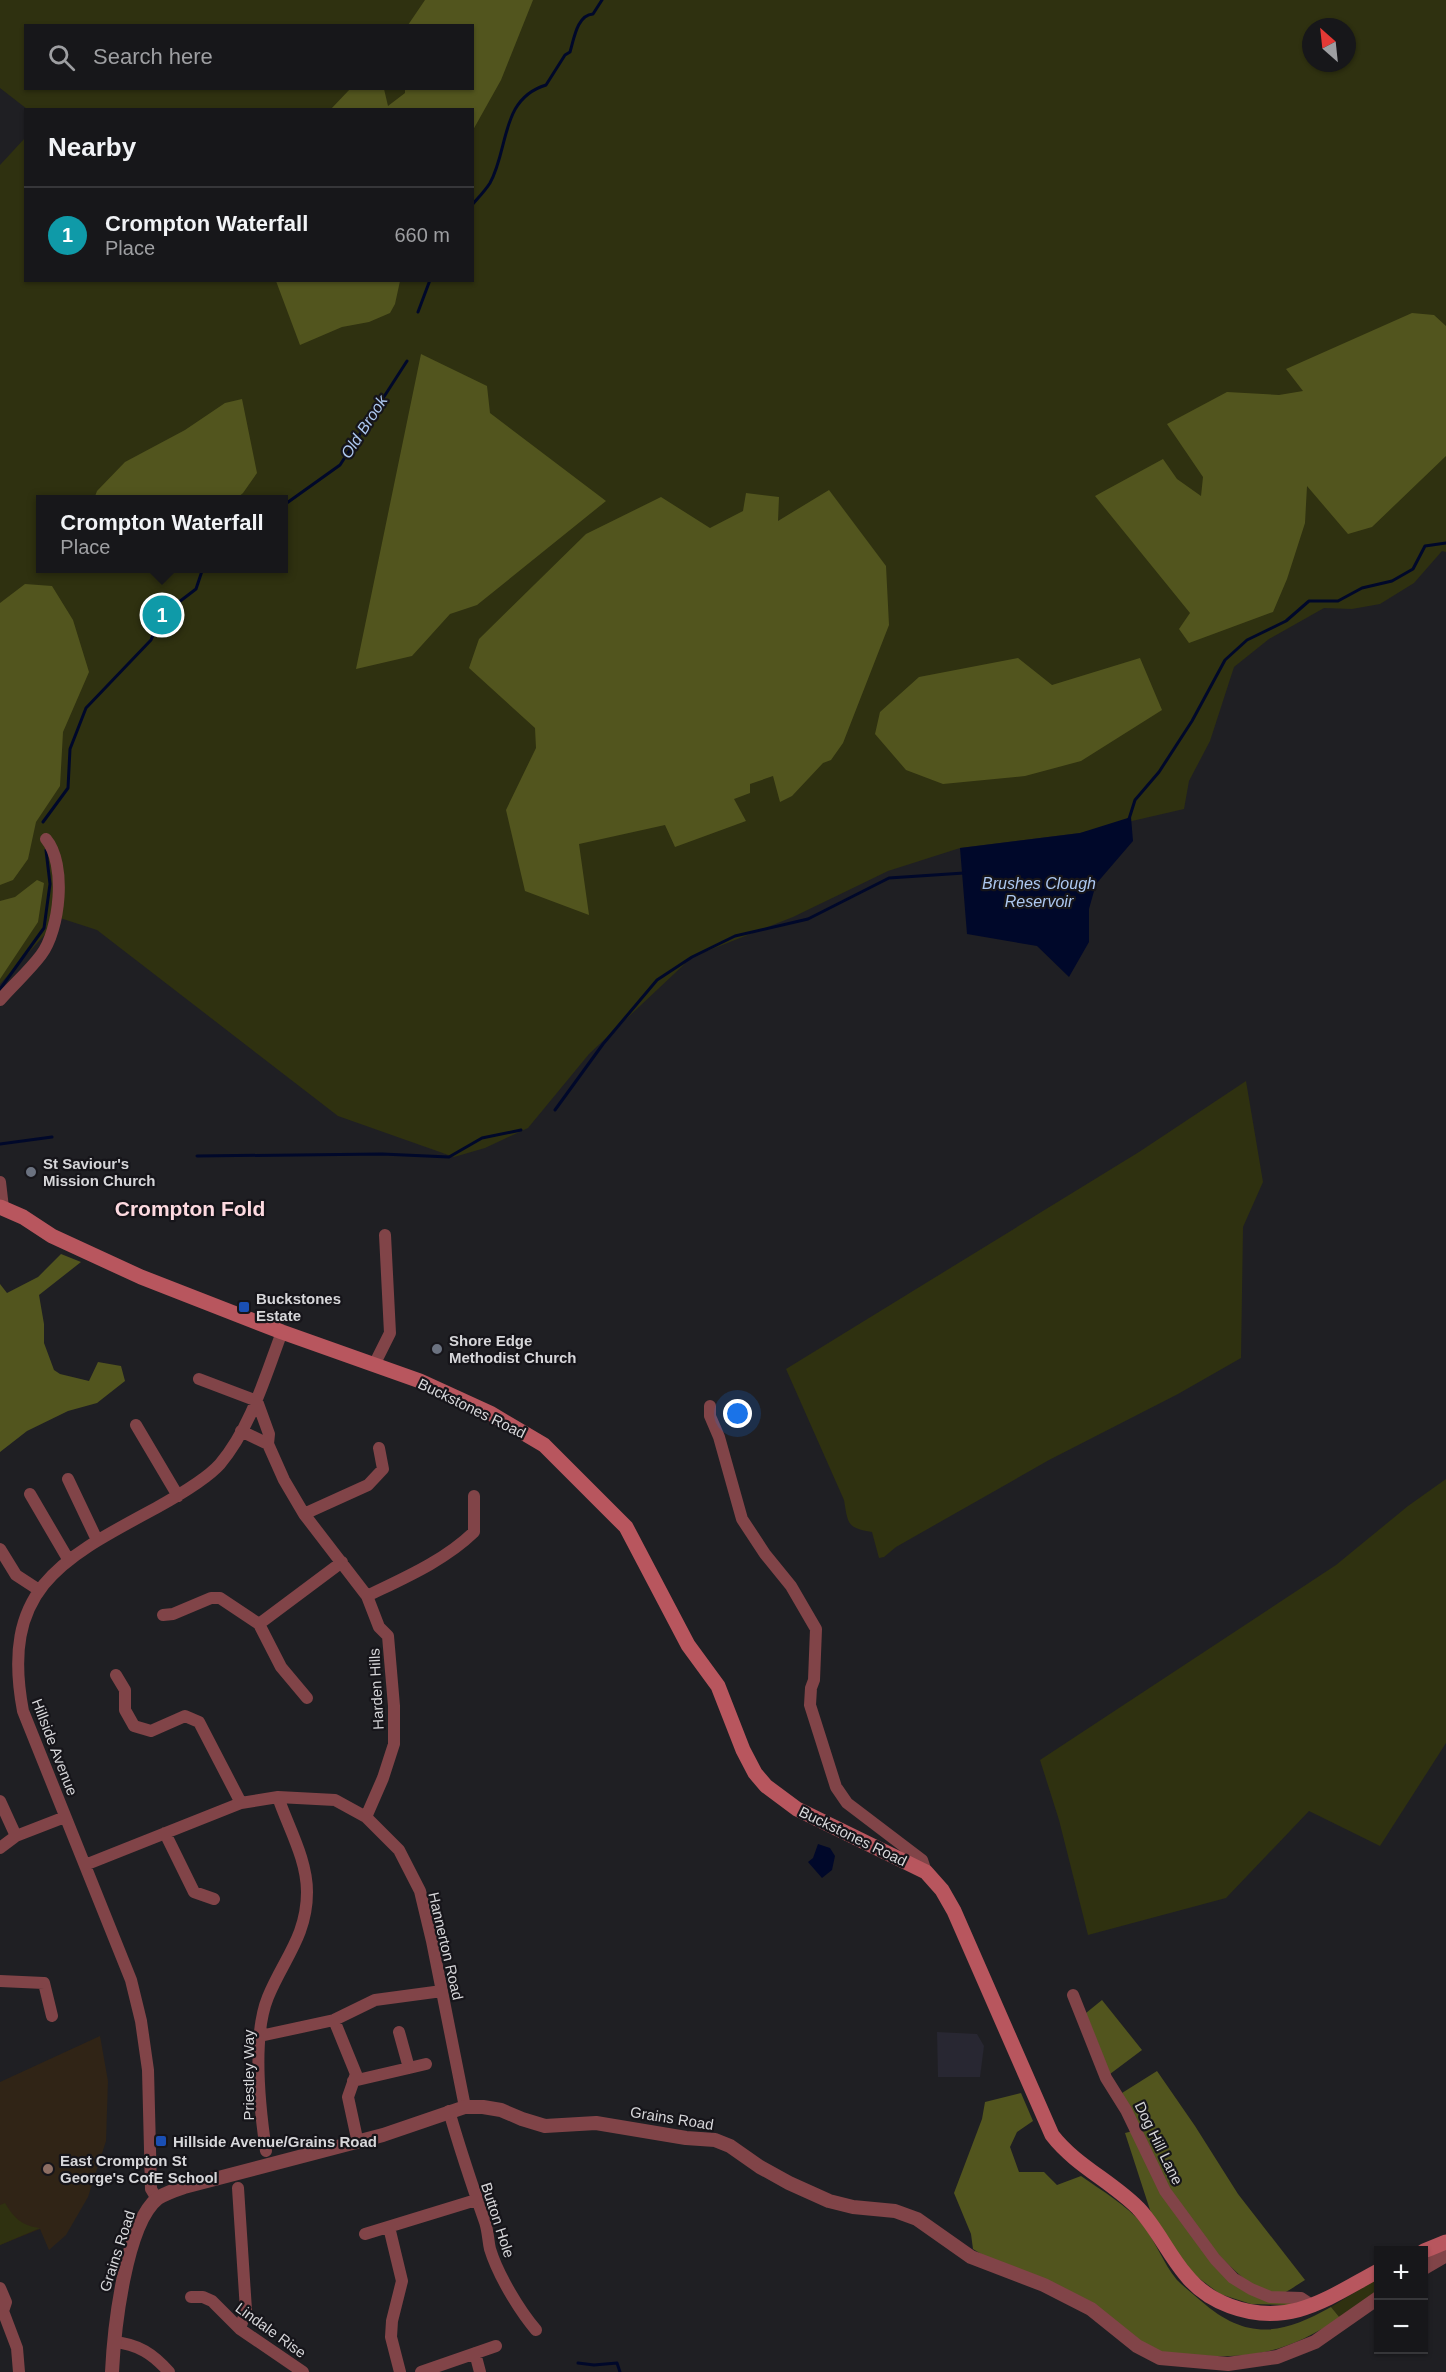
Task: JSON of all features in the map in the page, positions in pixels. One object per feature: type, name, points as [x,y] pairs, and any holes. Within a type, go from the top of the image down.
[{"type":"main road","name":"Buckstones Road","points":[[1,1208],[23,1216],[52,1236],[120,1267],[282,1332],[420,1381],[516,1427],[544,1445],[626,1527],[688,1646],[718,1686],[743,1750],[755,1773],[766,1785],[797,1809],[926,1872],[942,1890],[954,1911],[1044,2121],[1062,2148],[1138,2209],[1187,2277],[1220,2302],[1258,2314],[1279,2314],[1313,2306],[1374,2273]]},
{"type":"main road","points":[[1428,2249],[1446,2242]]},
{"type":"street","points":[[0,1000],[42,954],[54,925],[59,869],[51,844],[46,839]]},
{"type":"street","points":[[0,1182],[1,1208]]},
{"type":"street","points":[[374,1365],[390,1333],[385,1235]]},
{"type":"street","name":"Hillside Avenue","points":[[157,2199],[151,2189],[148,2070],[141,2020],[131,1980],[27,1725],[17,1682],[18,1642],[28,1609],[39,1590],[68,1559],[97,1540],[178,1496],[219,1465],[241,1431],[256,1401],[282,1332]]},
{"type":"street","points":[[198,1379],[256,1401]]},
{"type":"street","name":"Harden Hills","points":[[256,1401],[269,1434],[268,1444],[284,1480],[304,1514],[367,1596],[379,1627],[388,1636],[394,1706],[394,1744],[383,1778],[366,1816]]},
{"type":"street","points":[[710,1406],[742,1519],[765,1554],[791,1586],[816,1629],[818,1637],[810,1705],[836,1787],[847,1803],[922,1860],[926,1872]]},
{"type":"street","points":[[136,1425],[178,1496]]},
{"type":"street","points":[[241,1431],[268,1444]]},
{"type":"street","points":[[304,1514],[368,1485],[383,1469],[379,1448]]},
{"type":"street","points":[[68,1479],[97,1540]]},
{"type":"street","points":[[30,1494],[68,1559]]},
{"type":"street","points":[[367,1596],[422,1569],[460,1545],[474,1532],[474,1496]]},
{"type":"street","points":[[0,1549],[16,1575],[39,1590]]},
{"type":"street","points":[[260,1624],[342,1563]]},
{"type":"street","points":[[163,1615],[173,1614],[211,1598],[220,1598],[260,1624],[281,1667],[307,1698]]},
{"type":"street","points":[[116,1675],[125,1690],[124,1710],[134,1726],[151,1731],[185,1716],[199,1722],[241,1803]]},
{"type":"street","name":"Hannerton Road","points":[[85,1865],[241,1803],[278,1797],[335,1800],[366,1816],[399,1850],[420,1892],[465,2107]]},
{"type":"street","name":"Priestley Way","points":[[266,2151],[259,2105],[260,2036],[267,1999],[300,1935],[307,1893],[304,1866],[278,1797]]},
{"type":"street","points":[[0,1801],[16,1836]]},
{"type":"street","points":[[0,1848],[16,1836],[65,1816]]},
{"type":"street","points":[[165,1833],[194,1892],[214,1899]]},
{"type":"street","points":[[0,1981],[44,1983],[52,2016]]},
{"type":"street","points":[[260,2036],[334,2020],[375,2000],[441,1990]]},
{"type":"street","name":"Dog Hill Lane","points":[[1073,1995],[1106,2078],[1126,2110],[1165,2191],[1215,2259],[1233,2278],[1251,2289],[1270,2297],[1301,2298],[1313,2306]]},
{"type":"street","points":[[334,2020],[356,2074],[348,2098],[356,2134]]},
{"type":"street","points":[[399,2032],[409,2068]]},
{"type":"street","points":[[353,2081],[426,2064]]},
{"type":"street","name":"Grains Road","points":[[112,2372],[119,2294],[143,2218],[157,2199],[184,2187],[383,2135],[465,2107],[501,2110],[545,2126],[597,2123],[686,2138],[715,2140],[730,2146],[760,2168],[829,2200],[853,2207],[895,2211],[917,2219],[971,2257],[1044,2285],[1091,2309],[1137,2346],[1160,2358],[1228,2364],[1277,2357],[1315,2342],[1375,2300]]},
{"type":"street","name":"Button Hole","points":[[449,2111],[476,2200],[486,2224],[490,2249],[527,2320],[536,2330]]},
{"type":"street","points":[[238,2188],[246,2310],[240,2329]]},
{"type":"street","points":[[365,2234],[476,2200]]},
{"type":"street","points":[[389,2227],[402,2281],[392,2321],[391,2337],[400,2372]]},
{"type":"street","points":[[1428,2266],[1446,2255]]},
{"type":"street","points":[[0,2288],[6,2302],[3,2311],[17,2348],[19,2372]]},
{"type":"street","name":"Lindale Rise","points":[[190,2297],[204,2297],[212,2301],[240,2329],[303,2372]]},
{"type":"street","points":[[114,2342],[149,2352],[170,2372]]},
{"type":"street","points":[[422,2372],[496,2346]]},
{"type":"street","points":[[475,2353],[480,2372]]},
{"type":"shaded area","points":[[937,2032],[977,2034],[984,2046],[980,2077],[938,2077]]},
{"type":"shaded area","name":"East Crompton St George's CofE School","points":[[100,2036],[108,2081],[106,2141],[88,2197],[66,2235],[49,2250],[40,2229],[0,2245],[0,2082]]},
{"type":"green space","points":[[0,0],[1446,0],[1446,552],[1442,551],[1414,583],[1380,604],[1352,609],[1324,608],[1269,639],[1234,667],[1210,741],[1189,781],[1184,809],[1080,833],[960,848],[888,871],[793,917],[692,957],[589,1054],[528,1128],[485,1148],[454,1157],[338,1116],[97,930],[60,918],[0,984],[0,165],[24,139],[24,282],[474,282],[474,108],[26,108],[0,88]]},
{"type":"green space","points":[[425,0],[533,0],[501,80],[474,128],[474,108],[332,108],[349,90],[384,90],[388,106],[405,93],[405,90],[474,90],[474,24],[409,24]]},
{"type":"green space","points":[[277,282],[400,282],[395,304],[390,313],[369,322],[342,327],[300,345]]},
{"type":"green space","points":[[1412,313],[1434,315],[1446,326],[1446,456],[1372,527],[1348,534],[1307,486],[1305,523],[1287,579],[1273,612],[1189,643],[1179,629],[1190,613],[1095,496],[1163,459],[1177,479],[1201,496],[1203,477],[1167,424],[1227,392],[1279,395],[1303,391],[1286,369]]},
{"type":"green space","points":[[421,354],[487,386],[490,413],[606,501],[477,605],[450,614],[412,656],[356,669]]},
{"type":"green space","points":[[242,399],[257,473],[241,495],[96,495],[125,462],[185,430],[225,403]]},
{"type":"green space","points":[[829,490],[886,566],[889,625],[843,743],[831,760],[823,763],[792,796],[780,802],[773,776],[750,784],[750,793],[734,799],[746,821],[675,847],[665,825],[579,844],[589,915],[525,891],[506,810],[536,748],[535,728],[469,668],[479,639],[586,534],[661,497],[710,528],[743,511],[746,493],[779,497],[778,521]]},
{"type":"green space","points":[[25,584],[52,586],[73,620],[89,672],[63,732],[60,786],[36,822],[28,859],[13,880],[0,885],[0,603]]},
{"type":"green space","points":[[1018,658],[1052,685],[1140,658],[1162,710],[1081,761],[1025,776],[943,784],[906,770],[875,734],[880,712],[919,677]]},
{"type":"green space","points":[[37,880],[44,883],[38,922],[0,979],[0,901],[15,897]]},
{"type":"green space","points":[[1246,1081],[1263,1182],[1243,1227],[1241,1358],[1178,1394],[1049,1460],[879,1558],[872,1532],[858,1529],[848,1520],[844,1500],[786,1369],[1139,1152]]},
{"type":"green space","points":[[61,1254],[81,1262],[39,1295],[44,1324],[44,1343],[54,1370],[60,1374],[89,1381],[98,1362],[121,1366],[125,1381],[97,1403],[68,1411],[27,1431],[0,1452],[0,1284],[7,1293],[38,1277]]},
{"type":"green space","points":[[1446,1479],[1446,1743],[1380,1846],[1309,1811],[1226,1898],[1088,1935],[1059,1820],[1040,1760],[1336,1565],[1408,1506]]},
{"type":"green space","points":[[1102,2000],[1142,2050],[1110,2074],[1086,2013]]},
{"type":"green space","points":[[1157,2071],[1238,2194],[1305,2280],[1290,2290],[1281,2294],[1266,2292],[1233,2269],[1200,2232],[1173,2197],[1159,2174],[1122,2093]]},
{"type":"green space","points":[[1021,2093],[1033,2121],[1017,2132],[1010,2147],[1019,2172],[1044,2172],[1057,2185],[1081,2176],[1114,2199],[1143,2225],[1177,2280],[1218,2314],[1234,2323],[1264,2330],[1296,2324],[1331,2307],[1340,2318],[1305,2338],[1255,2354],[1217,2356],[1164,2353],[1140,2342],[1088,2301],[986,2257],[973,2249],[971,2234],[954,2193],[982,2119],[985,2102]]},
{"type":"green space","points":[[1133,2131],[1162,2192],[1246,2289],[1300,2300],[1289,2305],[1251,2304],[1220,2294],[1196,2276],[1185,2264],[1151,2213],[1125,2133]]},
{"type":"green space","points":[[5,2203],[19,2220],[40,2228],[0,2245],[0,2205]]},
{"type":"green space","points":[[1374,2280],[1374,2295],[1340,2318],[1331,2307]]},
{"type":"water","name":"Brushes Clough Reservoir","points":[[1131,817],[1133,841],[1096,884],[1089,909],[1089,942],[1069,977],[1037,946],[967,934],[960,848],[1080,833]]},
{"type":"water","points":[[818,1844],[830,1848],[835,1856],[832,1870],[822,1878],[808,1862],[813,1858]]},
{"type":"waterway","name":"Old Brook","points":[[474,203],[484,192],[496,170],[513,113],[531,92],[546,85],[565,55],[570,52],[580,23],[588,15],[593,14],[602,0]]},
{"type":"waterway","name":"Old Brook","points":[[418,312],[429,282]]},
{"type":"waterway","name":"Old Brook","points":[[288,502],[340,465],[407,361]]},
{"type":"waterway","points":[[1129,819],[1135,800],[1159,772],[1192,721],[1225,660],[1247,640],[1286,621],[1309,601],[1338,601],[1362,588],[1392,581],[1413,569],[1425,546],[1446,543]]},
{"type":"waterway","name":"Old Brook","points":[[43,822],[68,788],[70,749],[86,708],[151,640],[162,615],[196,589],[201,573]]},
{"type":"waterway","name":"Old Brook","points":[[0,989],[44,928],[50,884],[46,850]]},
{"type":"waterway","points":[[555,1110],[603,1044],[657,980],[692,957],[735,936],[808,919],[889,878],[964,873]]},
{"type":"waterway","points":[[197,1156],[382,1154],[449,1157],[482,1138],[521,1130]]},
{"type":"waterway","points":[[0,1144],[52,1137]]},
{"type":"waterway","points":[[578,2363],[594,2365],[617,2363],[620,2372]]},
{"type":"place","name":"Crompton Waterfall","points":[[162,615]]},
{"type":"place","name":"St Saviour's Mission Church","points":[[31,1172]]},
{"type":"place","name":"Buckstones Estate","points":[[244,1307]]},
{"type":"place","name":"Shore Edge Methodist Church","points":[[437,1349]]},
{"type":"place","name":"Hillside Avenue/Grains Road","points":[[161,2141]]},
{"type":"place","name":"East Crompton St George's CofE School","points":[[48,2169]]},
{"type":"district","name":"Crompton Fold","points":[[190,1208]]}]
